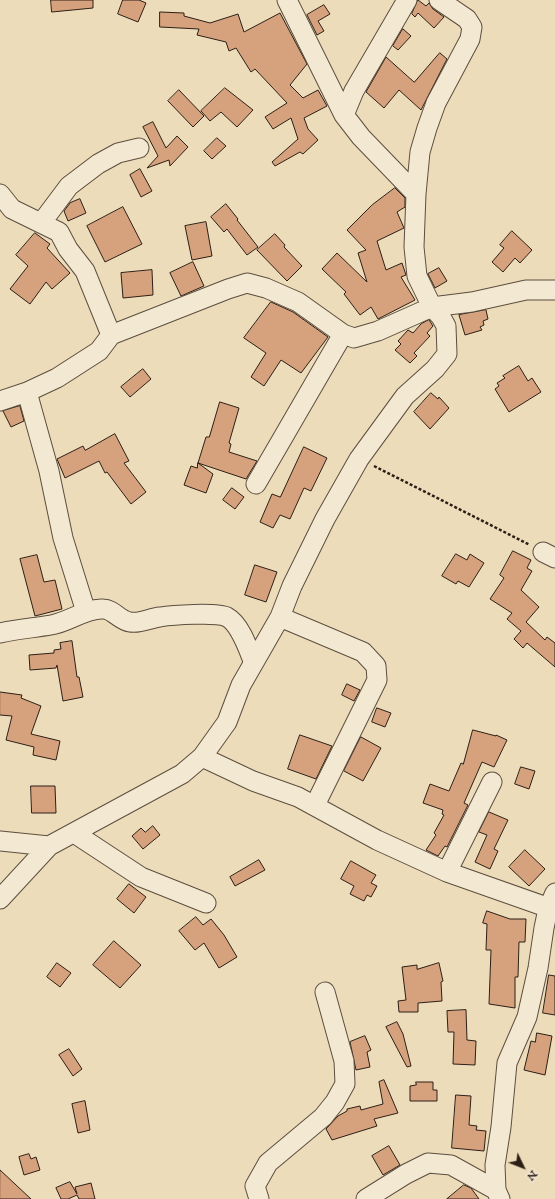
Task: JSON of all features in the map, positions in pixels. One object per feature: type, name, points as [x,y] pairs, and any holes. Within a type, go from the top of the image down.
[{"type":"street","points":[[287,0],[344,115],[361,137],[416,194]]},
{"type":"street","points":[[344,115],[354,91],[407,0]]},
{"type":"street","points":[[0,899],[49,846],[182,774],[202,757],[227,722],[241,684],[280,617],[292,586],[325,519],[359,459],[405,396],[435,369],[447,354],[446,326],[441,317],[432,307],[417,276],[414,247],[416,194],[420,152],[427,128],[436,103],[470,39],[472,27],[467,19],[439,0]]},
{"type":"street","points":[[42,222],[69,186],[98,164],[118,153],[139,148]]},
{"type":"street","points":[[0,194],[12,209],[42,222],[59,232],[68,248],[85,271],[111,335]]},
{"type":"street","points":[[0,401],[27,392],[57,378],[99,350],[111,335],[247,283],[266,288],[298,302],[343,334],[354,338],[362,337],[432,307],[472,302],[526,290],[555,290]]},
{"type":"street","points":[[256,484],[343,334]]},
{"type":"street","points":[[27,392],[49,471],[63,538],[86,612]]},
{"type":"street","points":[[0,633],[51,625],[67,621],[86,612],[104,608],[112,612],[120,619],[131,622],[161,616],[209,614],[227,617],[241,633],[253,661]]},
{"type":"street","points":[[280,617],[362,652],[376,666],[377,680],[315,805]]},
{"type":"street","points":[[202,757],[253,781],[315,805],[377,840],[447,872],[553,904],[527,1018],[507,1063],[501,1127],[495,1159],[498,1194]]},
{"type":"street","points":[[447,872],[492,782]]},
{"type":"street","points":[[74,833],[142,877],[206,903]]},
{"type":"street","points":[[0,841],[49,846]]},
{"type":"street","points":[[259,1199],[255,1186],[268,1163],[323,1117],[335,1102],[345,1084],[344,1061],[325,992]]},
{"type":"street","points":[[366,1199],[406,1174],[428,1163],[450,1164],[498,1194]]},
{"type":"path","points":[[359,459],[549,555]]},
{"type":"building","points":[[51,0],[93,0],[93,8],[52,12]]},
{"type":"building","points":[[123,0],[139,0],[146,3],[138,22],[118,14]]},
{"type":"building","points":[[418,0],[426,6],[429,3],[433,9],[444,17],[434,28],[418,13],[415,17],[412,14]]},
{"type":"building","points":[[324,5],[330,14],[318,21],[324,31],[317,35],[307,15]]},
{"type":"building","points":[[160,12],[184,13],[184,16],[210,23],[238,14],[244,32],[280,13],[307,64],[290,85],[303,98],[318,90],[327,106],[304,118],[308,129],[318,140],[303,154],[300,152],[275,166],[272,162],[298,139],[291,118],[273,129],[265,117],[287,103],[255,69],[251,72],[236,48],[229,51],[226,42],[197,35],[199,29],[160,27]]},
{"type":"building","points":[[403,29],[411,36],[398,50],[393,46]]},
{"type":"building","points":[[440,53],[447,59],[421,110],[399,90],[384,108],[366,92],[386,57],[414,82]]},
{"type":"building","points":[[225,88],[253,110],[237,127],[221,112],[210,121],[201,111]]},
{"type":"building","points":[[179,90],[204,116],[193,127],[168,101]]},
{"type":"building","points":[[153,122],[166,148],[177,136],[188,147],[170,166],[169,160],[147,168],[158,156],[143,127]]},
{"type":"building","points":[[217,138],[226,146],[212,159],[204,151]]},
{"type":"building","points":[[140,169],[152,191],[141,197],[130,175]]},
{"type":"building","points":[[395,188],[405,198],[405,207],[397,212],[404,228],[377,241],[386,270],[402,263],[406,275],[401,277],[415,300],[378,319],[371,307],[360,315],[344,294],[346,292],[322,269],[337,253],[367,282],[358,253],[366,250],[347,230],[372,205]]},
{"type":"building","points":[[80,199],[86,213],[68,221],[64,211],[70,203]]},
{"type":"building","points":[[226,204],[258,247],[247,255],[227,229],[224,232],[211,217]]},
{"type":"building","points":[[123,207],[142,244],[105,262],[87,226]]},
{"type":"building","points":[[206,222],[212,256],[192,260],[185,226]]},
{"type":"building","points":[[512,231],[532,250],[520,263],[515,258],[503,272],[492,262],[504,248],[500,245]]},
{"type":"building","points":[[35,233],[50,244],[47,248],[70,273],[52,289],[46,282],[30,304],[10,289],[28,266],[16,255]]},
{"type":"building","points":[[275,234],[285,245],[284,247],[302,266],[287,281],[257,250]]},
{"type":"building","points":[[193,262],[204,286],[181,296],[170,273]]},
{"type":"building","points":[[439,268],[447,281],[435,288],[428,274]]},
{"type":"building","points":[[152,270],[153,295],[123,298],[121,273]]},
{"type":"building","points":[[271,302],[293,312],[328,337],[301,373],[281,360],[264,386],[251,377],[266,353],[244,338]]},
{"type":"building","points":[[486,310],[488,319],[483,321],[484,325],[480,327],[482,330],[465,335],[459,315]]},
{"type":"building","points":[[429,320],[433,326],[427,333],[430,336],[414,353],[417,356],[410,363],[395,350],[401,344],[398,341],[408,330],[413,333],[421,324]]},
{"type":"building","points":[[519,366],[528,381],[532,378],[541,392],[509,412],[495,389],[499,386],[497,383],[505,378],[503,376]]},
{"type":"building","points":[[143,369],[151,379],[130,397],[121,387]]},
{"type":"building","points":[[431,393],[438,399],[439,397],[449,408],[430,429],[414,412]]},
{"type":"building","points":[[220,402],[239,408],[229,443],[231,444],[229,452],[257,461],[246,479],[198,463],[206,437],[209,437]]},
{"type":"building","points":[[20,406],[24,421],[11,427],[3,411]]},
{"type":"building","points":[[115,434],[129,461],[124,463],[146,492],[131,504],[107,472],[105,473],[99,461],[65,478],[57,459],[83,446],[85,450]]},
{"type":"building","points":[[304,447],[327,458],[311,491],[304,488],[290,519],[280,515],[273,528],[260,522],[272,494],[280,497]]},
{"type":"building","points":[[198,463],[213,474],[206,493],[184,485],[191,466],[197,468]]},
{"type":"building","points":[[232,488],[244,497],[235,509],[223,500]]},
{"type":"building","points":[[513,551],[531,560],[527,568],[532,571],[521,590],[539,607],[526,622],[545,640],[547,637],[555,643],[555,667],[527,643],[523,648],[514,639],[521,631],[507,619],[512,613],[490,599],[504,578],[500,575]]},
{"type":"building","points":[[456,554],[467,560],[470,554],[484,563],[469,587],[458,581],[456,584],[442,576]]},
{"type":"building","points":[[37,555],[44,582],[55,580],[62,609],[35,616],[20,559]]},
{"type":"building","points":[[255,565],[277,572],[266,602],[245,595]]},
{"type":"building","points":[[72,641],[77,677],[79,677],[83,697],[63,701],[57,665],[56,668],[30,670],[29,655],[54,653],[54,650],[61,649],[60,643]]},
{"type":"building","points":[[347,684],[360,690],[354,701],[342,695]]},
{"type":"building","points":[[0,692],[22,695],[21,698],[41,706],[31,734],[60,741],[56,760],[33,755],[34,747],[6,740],[12,716],[0,715]]},
{"type":"building","points":[[377,708],[391,713],[385,727],[372,722]]},
{"type":"building","points":[[473,730],[496,735],[507,740],[494,767],[482,762],[464,803],[468,805],[447,847],[445,846],[438,856],[426,850],[436,835],[434,833],[444,815],[442,814],[443,810],[423,803],[430,784],[449,791],[461,763],[463,764]]},
{"type":"building","points":[[300,735],[332,746],[316,779],[288,769]]},
{"type":"building","points":[[361,737],[381,748],[363,781],[344,771]]},
{"type":"building","points":[[521,767],[535,771],[529,789],[515,784]]},
{"type":"building","points":[[31,786],[55,786],[56,813],[32,813]]},
{"type":"building","points":[[489,812],[508,820],[494,849],[498,851],[490,869],[475,862],[487,835],[479,832]]},
{"type":"building","points":[[153,826],[160,835],[143,849],[132,836],[141,828],[145,832]]},
{"type":"building","points":[[525,850],[545,869],[529,886],[509,867]]},
{"type":"building","points":[[259,860],[265,870],[235,886],[230,877]]},
{"type":"building","points":[[351,861],[376,875],[371,883],[377,886],[371,897],[367,895],[364,901],[350,894],[354,886],[341,879]]},
{"type":"building","points":[[129,884],[146,897],[134,913],[117,899]]},
{"type":"building","points":[[487,911],[510,919],[526,919],[525,942],[519,942],[518,977],[515,977],[515,1008],[489,1004],[491,950],[486,950],[487,924],[483,923]]},
{"type":"building","points":[[196,917],[203,925],[211,919],[224,935],[237,957],[219,968],[204,943],[195,950],[179,931]]},
{"type":"building","points":[[114,941],[141,965],[120,988],[93,965]]},
{"type":"building","points":[[57,963],[71,973],[60,987],[47,977]]},
{"type":"building","points":[[439,963],[443,981],[441,982],[442,1001],[418,1003],[418,1012],[399,1012],[398,1001],[406,1000],[402,967],[417,965],[417,969]]},
{"type":"building","points":[[549,975],[555,976],[555,1015],[543,1013]]},
{"type":"building","points":[[466,1010],[467,1040],[476,1041],[475,1065],[453,1064],[454,1032],[448,1032],[447,1011]]},
{"type":"building","points":[[397,1022],[403,1034],[411,1066],[407,1067],[386,1027]]},
{"type":"building","points":[[537,1033],[552,1036],[545,1075],[524,1070],[531,1041],[535,1042]]},
{"type":"building","points":[[365,1036],[371,1050],[367,1052],[370,1067],[356,1070],[350,1042]]},
{"type":"building","points":[[69,1049],[82,1069],[73,1076],[59,1055]]},
{"type":"building","points":[[384,1080],[398,1113],[374,1119],[377,1126],[332,1140],[326,1129],[338,1116],[347,1111],[347,1109],[360,1106],[361,1110],[383,1104],[379,1082]]},
{"type":"building","points":[[416,1082],[433,1082],[433,1090],[437,1090],[437,1101],[410,1101],[410,1086],[416,1085]]},
{"type":"building","points":[[456,1095],[471,1096],[469,1125],[477,1126],[476,1130],[486,1131],[484,1151],[452,1148]]},
{"type":"building","points":[[85,1101],[90,1130],[78,1133],[72,1104]]},
{"type":"building","points":[[389,1146],[400,1165],[383,1175],[372,1156]]},
{"type":"building","points":[[29,1154],[31,1159],[36,1157],[40,1170],[24,1175],[19,1157]]},
{"type":"building","points":[[0,1170],[31,1199],[0,1199]]},
{"type":"building","points":[[70,1182],[77,1194],[75,1187],[91,1183],[95,1199],[79,1199],[77,1195],[68,1199],[61,1199],[56,1188]]},
{"type":"building","points":[[464,1185],[471,1188],[479,1199],[447,1199]]}]
